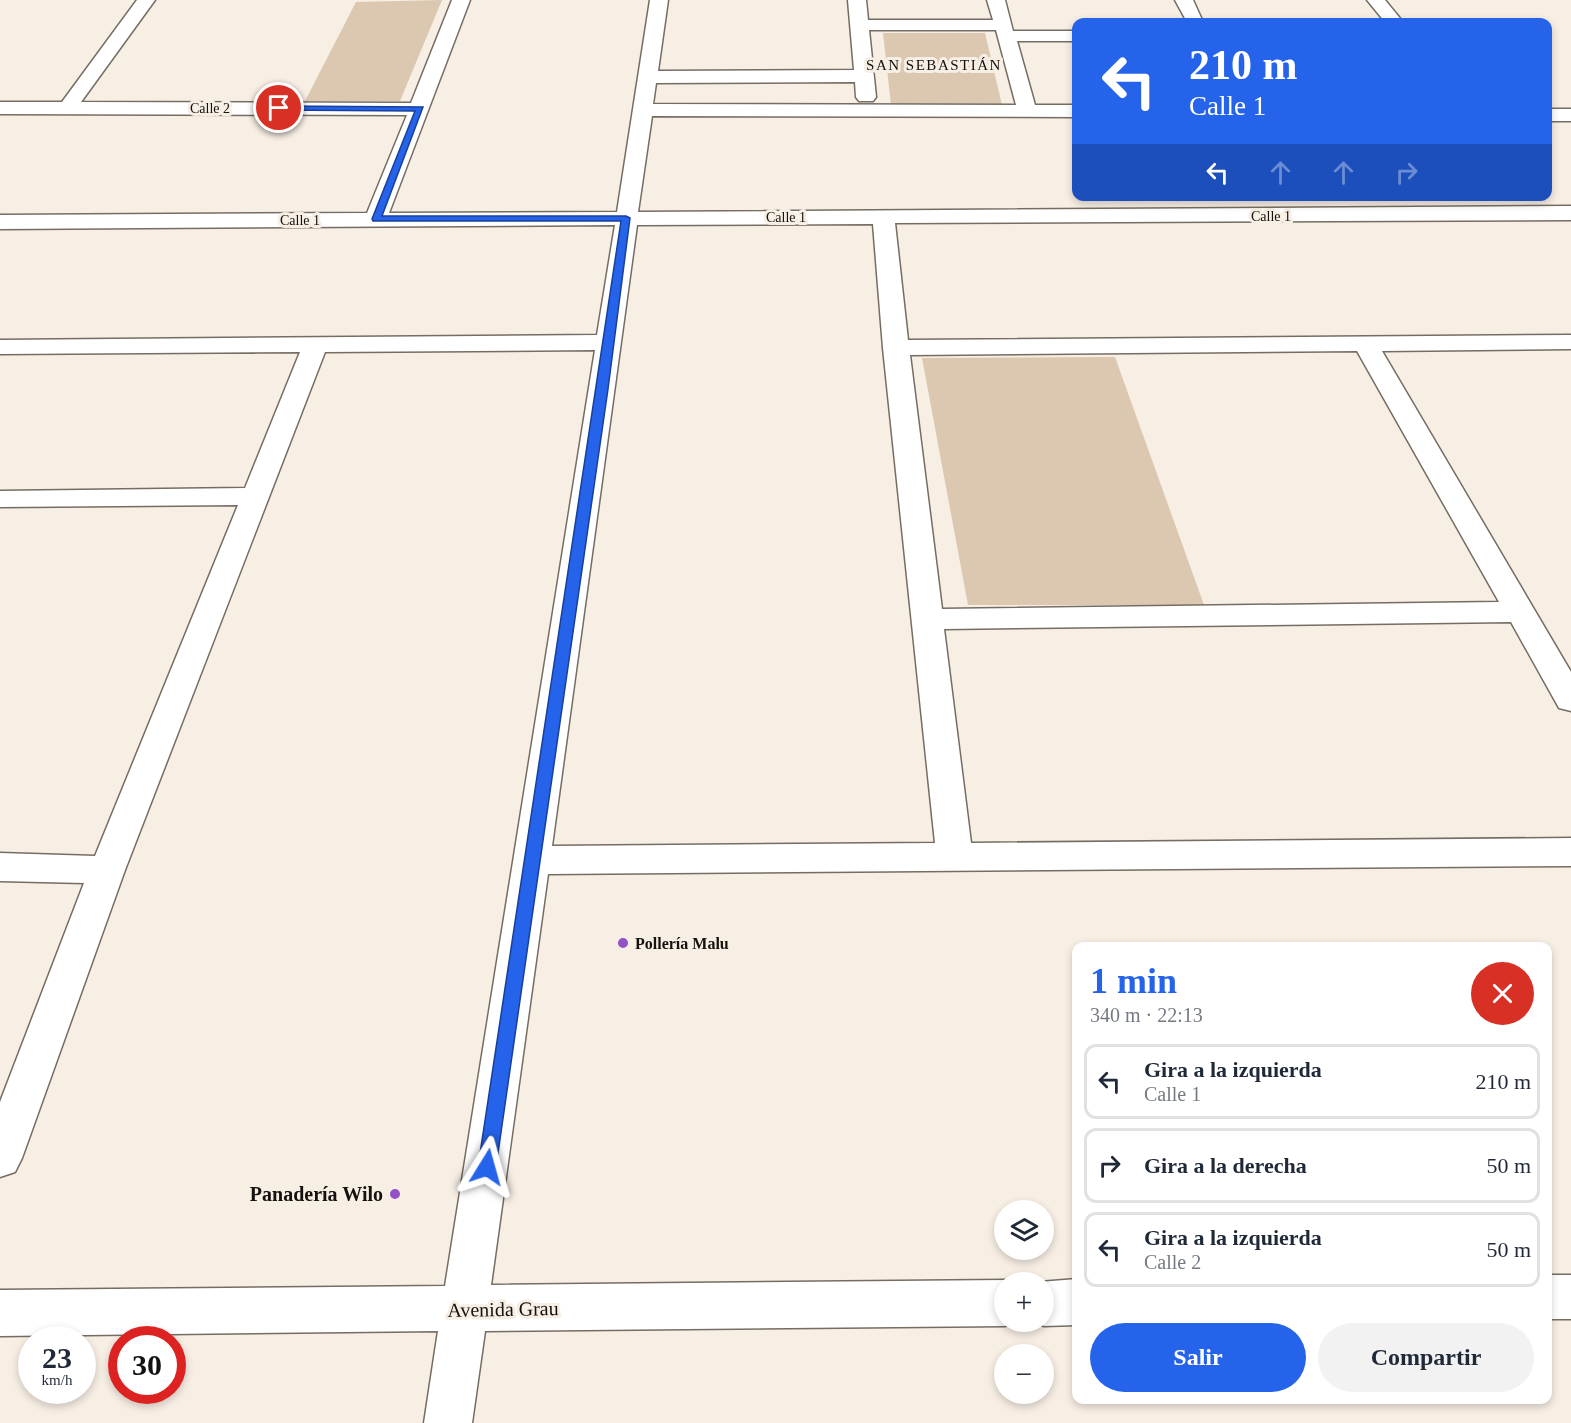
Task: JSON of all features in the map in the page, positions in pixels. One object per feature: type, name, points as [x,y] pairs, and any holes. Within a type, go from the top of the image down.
[{"type":"street","points":[[68,107],[146,0]]},
{"type":"street","points":[[376,219],[461,0]]},
{"type":"street","points":[[448,1423],[659,0]]},
{"type":"street","points":[[857,0],[867,111]]},
{"type":"street","points":[[996,0],[1027,111]]},
{"type":"street","points":[[1184,0],[1193,18]]},
{"type":"street","points":[[1376,0],[1391,18]]},
{"type":"street","points":[[859,25],[1005,30],[1072,36]]},
{"type":"street","points":[[648,77],[864,76]]},
{"type":"street","name":"Calle 2","points":[[0,108],[420,109]]},
{"type":"street","points":[[644,110],[1072,111]]},
{"type":"street","points":[[1552,115],[1571,114]]},
{"type":"street","points":[[1541,205],[1567,223]]},
{"type":"street","name":"Calle 1","points":[[0,222],[883,217],[1289,206],[1541,205]]},
{"type":"street","points":[[883,217],[955,857]]},
{"type":"street","points":[[0,347],[610,342]]},
{"type":"street","points":[[896,348],[1571,342]]},
{"type":"street","points":[[0,1158],[107,870],[316,344]]},
{"type":"street","points":[[1366,345],[1571,700]]},
{"type":"street","points":[[0,499],[256,496]]},
{"type":"street","points":[[929,619],[1521,612]]},
{"type":"street","points":[[532,860],[1571,852]]},
{"type":"street","points":[[0,867],[107,870]]},
{"type":"street","points":[[1552,1297],[1571,1297]]},
{"type":"street","points":[[1054,1303],[1072,1302]]},
{"type":"street","name":"Avenida Grau","points":[[0,1313],[994,1303]]},
{"type":"shaded area","points":[[442,0],[400,101],[305,101],[356,2]]},
{"type":"shaded area","points":[[883,33],[985,33],[1002,105],[891,105]]},
{"type":"shaded area","points":[[1115,357],[1204,605],[968,605],[922,358]]},
{"type":"place","name":"Pollería Malu","points":[[623,943]]},
{"type":"place","name":"Panadería Wilo","points":[[395,1194]]},
{"type":"district","name":"SAN SEBASTIÁN","points":[[934,65]]},
{"type":"route","points":[[279,108],[420,109],[376,219],[626,218],[603,389],[487,1167]]}]
